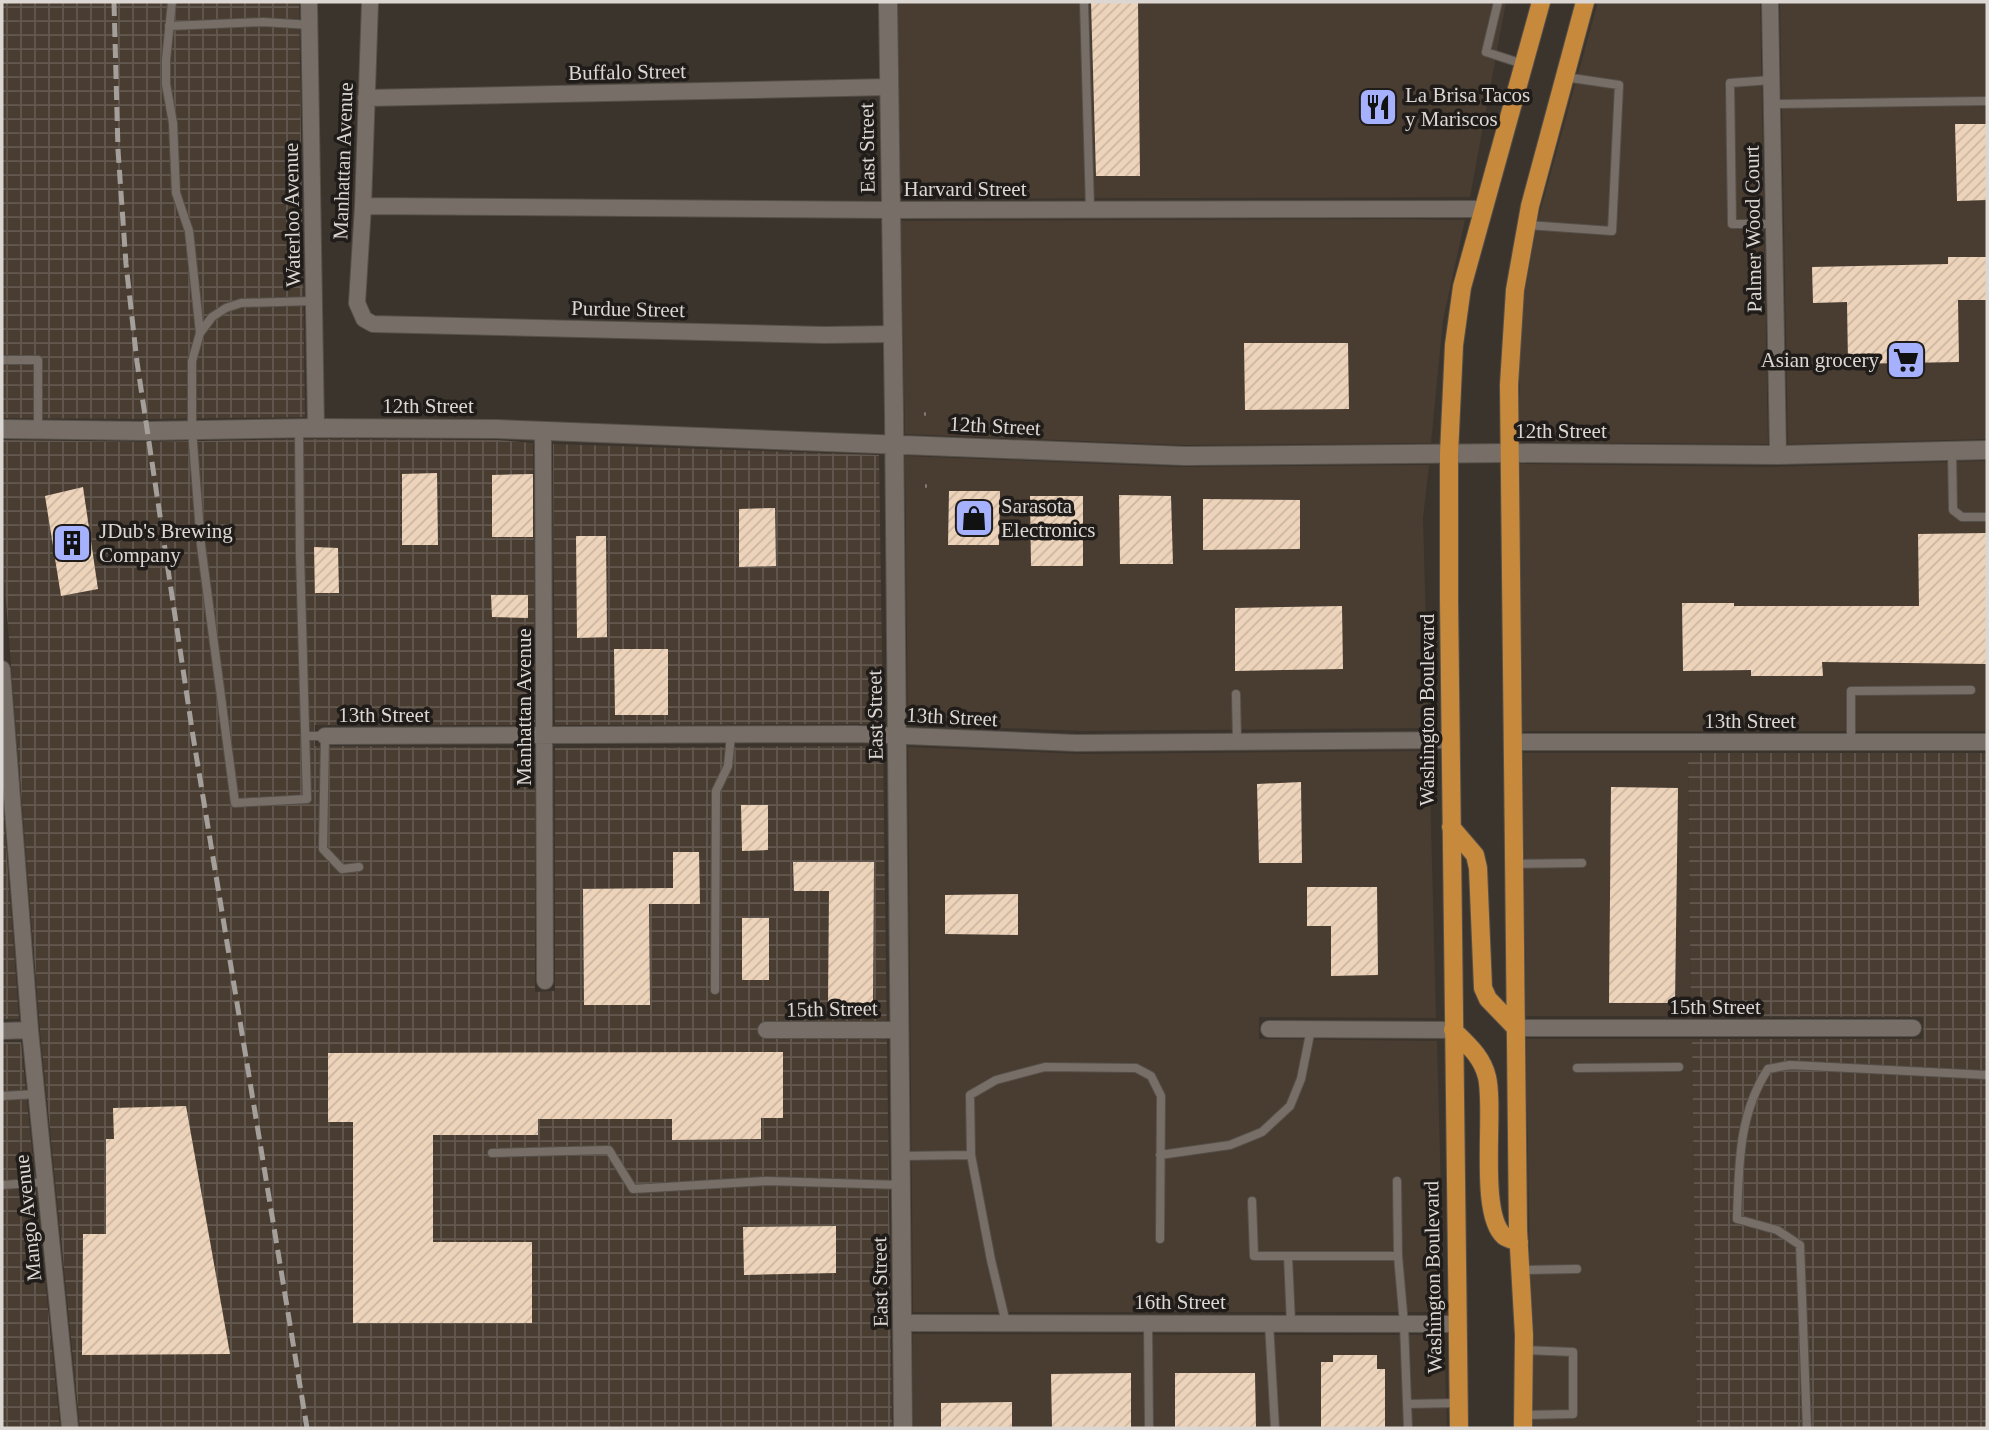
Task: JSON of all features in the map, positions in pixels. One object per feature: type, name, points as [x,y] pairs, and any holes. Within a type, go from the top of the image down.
[{"type":"main road","name":"Washington Boulevard","points":[[1459,1428],[1449,454],[1456,334],[1462,287],[1541,2]]},
{"type":"main road","points":[[1523,1421],[1509,385],[1514,301],[1527,225],[1585,2]]},
{"type":"main road","points":[[1451,827],[1469,846],[1478,867],[1483,988],[1488,999],[1516,1028]]},
{"type":"main road","points":[[1453,1030],[1474,1050],[1487,1079],[1489,1175],[1495,1223],[1503,1235],[1519,1242]]},
{"type":"street","name":"Waterloo Avenue","points":[[307,428],[314,301],[309,2]]},
{"type":"street","name":"Manhattan Avenue","points":[[364,319],[357,303],[370,2]]},
{"type":"street","name":"East Street","points":[[887,2],[895,444],[903,1428]]},
{"type":"street","name":"Palmer Wood Court","points":[[1770,2],[1778,455]]},
{"type":"street","name":"Buffalo Street","points":[[366,98],[889,88]]},
{"type":"street","name":"Harvard Street","points":[[363,206],[891,210],[1483,209]]},
{"type":"street","name":"Purdue Street","points":[[364,319],[373,324],[825,335],[893,334]]},
{"type":"street","name":"12th Street","points":[[2,429],[497,429],[1185,456],[1509,453],[1778,455],[1987,450]]},
{"type":"street","name":"Manhattan Avenue","points":[[543,432],[545,981]]},
{"type":"street","name":"Mango Avenue","points":[[2,669],[30,1030],[70,1428]]},
{"type":"street","name":"13th Street","points":[[325,736],[898,735],[1076,743],[1451,740]]},
{"type":"street","name":"13th Street","points":[[1513,742],[1987,742]]},
{"type":"street","points":[[1269,1028],[1453,1030]]},
{"type":"street","name":"15th Street","points":[[1516,1028],[1913,1028]]},
{"type":"street","points":[[2,1031],[30,1030]]},
{"type":"street","name":"15th Street","points":[[766,1030],[899,1030]]},
{"type":"street","name":"16th Street","points":[[904,1323],[1457,1324]]},
{"type":"lane","points":[[172,2],[166,84],[173,123],[176,193],[189,231],[200,333]]},
{"type":"lane","points":[[1084,2],[1090,209]]},
{"type":"lane","points":[[1498,2],[1486,52],[1523,64]]},
{"type":"lane","points":[[169,26],[263,22],[310,25]]},
{"type":"lane","points":[[1527,225],[1612,231],[1619,85],[1565,77]]},
{"type":"lane","points":[[1771,80],[1730,83],[1732,224],[1774,224]]},
{"type":"lane","points":[[1772,104],[1987,101]]},
{"type":"lane","points":[[307,428],[307,799],[235,803],[201,545],[192,430],[192,361],[200,333],[212,317],[226,308],[241,303],[314,301]]},
{"type":"lane","points":[[2,360],[38,360],[38,429]]},
{"type":"lane","points":[[1952,451],[1954,510],[1962,517],[1987,516]]},
{"type":"lane","points":[[1851,742],[1851,691],[1971,690]]},
{"type":"lane","points":[[1236,694],[1237,741]]},
{"type":"lane","points":[[715,990],[716,791],[728,766],[731,735]]},
{"type":"lane","points":[[306,736],[325,736],[323,849],[342,869],[359,867]]},
{"type":"lane","points":[[1514,864],[1582,863]]},
{"type":"lane","points":[[1160,1155],[1230,1145],[1262,1132],[1290,1106],[1301,1079],[1311,1029]]},
{"type":"lane","points":[[1807,1428],[1800,1245],[1777,1230],[1737,1219],[1741,1139],[1760,1082],[1768,1069],[1790,1065],[1987,1075]]},
{"type":"lane","points":[[1577,1068],[1679,1067]]},
{"type":"lane","points":[[1006,1323],[971,1155],[971,1095],[996,1080],[1045,1068],[1136,1068],[1151,1076],[1161,1096],[1160,1239]]},
{"type":"lane","points":[[2,1096],[37,1094]]},
{"type":"lane","points":[[492,1153],[609,1150],[633,1189],[766,1181],[901,1185]]},
{"type":"lane","points":[[901,1156],[971,1155]]},
{"type":"lane","points":[[1397,1181],[1398,1256],[1408,1428]]},
{"type":"lane","points":[[2,1185],[46,1182]]},
{"type":"lane","points":[[1252,1201],[1254,1256],[1398,1256]]},
{"type":"lane","points":[[1288,1256],[1291,1323]]},
{"type":"lane","points":[[1520,1270],[1577,1269]]},
{"type":"lane","points":[[1148,1323],[1149,1428]]},
{"type":"lane","points":[[1269,1323],[1275,1428]]},
{"type":"lane","points":[[1523,1350],[1573,1352],[1573,1414],[1523,1421]]},
{"type":"lane","points":[[1407,1404],[1458,1403]]},
{"type":"shaded area","points":[[2,2],[299,2],[305,417],[2,418]]},
{"type":"shaded area","points":[[897,2],[1506,2],[1470,197],[901,199]]},
{"type":"shaded area","points":[[1598,2],[1760,2],[1768,444],[1519,442],[1520,349],[1525,292],[1538,219]]},
{"type":"shaded area","points":[[1780,2],[1987,2],[1987,439],[1788,444]]},
{"type":"shaded area","points":[[1465,220],[1443,320],[1431,443],[1185,445],[905,434],[901,221]]},
{"type":"shaded area","points":[[2,440],[147,442],[497,440],[533,443],[535,725],[315,725],[315,746],[535,748],[535,992],[555,991],[555,748],[883,746],[892,1428],[80,1428],[40,1030],[2,551]]},
{"type":"shaded area","points":[[553,444],[879,455],[883,724],[555,725]]},
{"type":"shaded area","points":[[905,456],[1175,467],[1429,465],[1423,518],[1429,728],[1082,731],[908,724]]},
{"type":"shaded area","points":[[1987,461],[1987,731],[1523,731],[1519,464],[1768,467]]},
{"type":"shaded area","points":[[908,747],[1082,754],[1429,751],[1436,1018],[1259,1017],[1259,1039],[1437,1041],[1444,1312],[913,1312]]},
{"type":"shaded area","points":[[1523,753],[1688,753],[1691,1016],[1526,1016]]},
{"type":"shaded area","points":[[1688,753],[1987,753],[1987,1428],[1697,1428],[1692,1039],[1923,1039],[1923,1017],[1691,1016]]},
{"type":"shaded area","points":[[2,790],[19,1019],[2,1019]]},
{"type":"shaded area","points":[[1526,1039],[1692,1039],[1697,1428],[1533,1428],[1534,1335],[1530,1267]]},
{"type":"shaded area","points":[[2,1042],[21,1042],[60,1428],[2,1428]]},
{"type":"shaded area","points":[[913,1334],[1444,1335],[1447,1428],[913,1428]]},
{"type":"building","points":[[1091,2],[1138,2],[1140,176],[1096,176]]},
{"type":"building","points":[[1955,124],[1987,124],[1987,200],[1957,201]]},
{"type":"building","points":[[1948,257],[1987,257],[1987,300],[1958,300],[1959,362],[1848,364],[1847,302],[1813,303],[1812,267],[1948,264]]},
{"type":"building","points":[[1244,343],[1348,343],[1349,409],[1245,410]]},
{"type":"building","points":[[437,473],[438,545],[402,545],[402,474]]},
{"type":"building","points":[[533,474],[533,537],[492,537],[492,475]]},
{"type":"building","name":"JDub's Brewing Company","points":[[83,487],[98,589],[61,596],[45,496]]},
{"type":"building","name":"Sarasota Electronics","points":[[949,491],[1000,491],[999,545],[948,545]]},
{"type":"building","points":[[1119,495],[1171,496],[1173,564],[1120,564]]},
{"type":"building","points":[[1030,496],[1083,496],[1083,566],[1031,566]]},
{"type":"building","points":[[1203,499],[1300,500],[1300,549],[1203,550]]},
{"type":"building","points":[[775,508],[776,566],[739,567],[739,509]]},
{"type":"building","points":[[1987,533],[1987,664],[1822,662],[1823,676],[1751,676],[1751,670],[1683,671],[1682,603],[1734,603],[1734,606],[1919,606],[1918,534]]},
{"type":"building","points":[[576,536],[606,536],[607,637],[577,638]]},
{"type":"building","points":[[314,547],[338,548],[339,593],[315,593]]},
{"type":"building","points":[[491,595],[528,595],[528,618],[492,617]]},
{"type":"building","points":[[1342,606],[1343,669],[1235,671],[1235,608]]},
{"type":"building","points":[[614,649],[668,649],[668,715],[615,715]]},
{"type":"building","points":[[1301,782],[1302,863],[1259,863],[1257,784]]},
{"type":"building","points":[[1611,787],[1678,788],[1675,1003],[1609,1003]]},
{"type":"building","points":[[741,805],[768,805],[768,850],[742,851]]},
{"type":"building","points":[[673,852],[699,852],[700,904],[649,904],[650,1005],[584,1005],[583,889],[673,888]]},
{"type":"building","points":[[793,862],[874,862],[873,1003],[828,1003],[829,891],[794,891]]},
{"type":"building","points":[[1307,887],[1377,887],[1378,975],[1331,976],[1331,926],[1307,926]]},
{"type":"building","points":[[1018,894],[1018,935],[945,934],[945,895]]},
{"type":"building","points":[[742,918],[769,918],[769,980],[742,980]]},
{"type":"building","points":[[783,1052],[783,1118],[761,1118],[761,1139],[672,1140],[672,1119],[538,1119],[538,1135],[433,1135],[433,1242],[532,1242],[532,1323],[353,1323],[353,1122],[328,1122],[328,1053]]},
{"type":"building","points":[[186,1106],[230,1354],[82,1355],[83,1234],[106,1234],[106,1139],[114,1139],[113,1108]]},
{"type":"building","points":[[836,1226],[836,1273],[744,1275],[743,1227]]},
{"type":"building","points":[[1333,1355],[1377,1355],[1377,1369],[1385,1369],[1385,1428],[1321,1428],[1321,1362],[1333,1362]]},
{"type":"building","points":[[1131,1373],[1131,1428],[1052,1428],[1051,1374]]},
{"type":"building","points":[[1175,1373],[1255,1373],[1256,1428],[1175,1428]]},
{"type":"building","points":[[1012,1402],[1012,1428],[941,1428],[941,1403]]},
{"type":"railway","points":[[114,2],[118,150],[126,264],[137,362],[193,736],[307,1428]]},
{"type":"place","name":"La Brisa Tacos y Mariscos","points":[[1378,107]]},
{"type":"place","name":"Asian grocery","points":[[1906,360]]},
{"type":"place","name":"Sarasota Electronics","points":[[974,518]]},
{"type":"place","name":"JDub's Brewing Company","points":[[72,543]]}]
